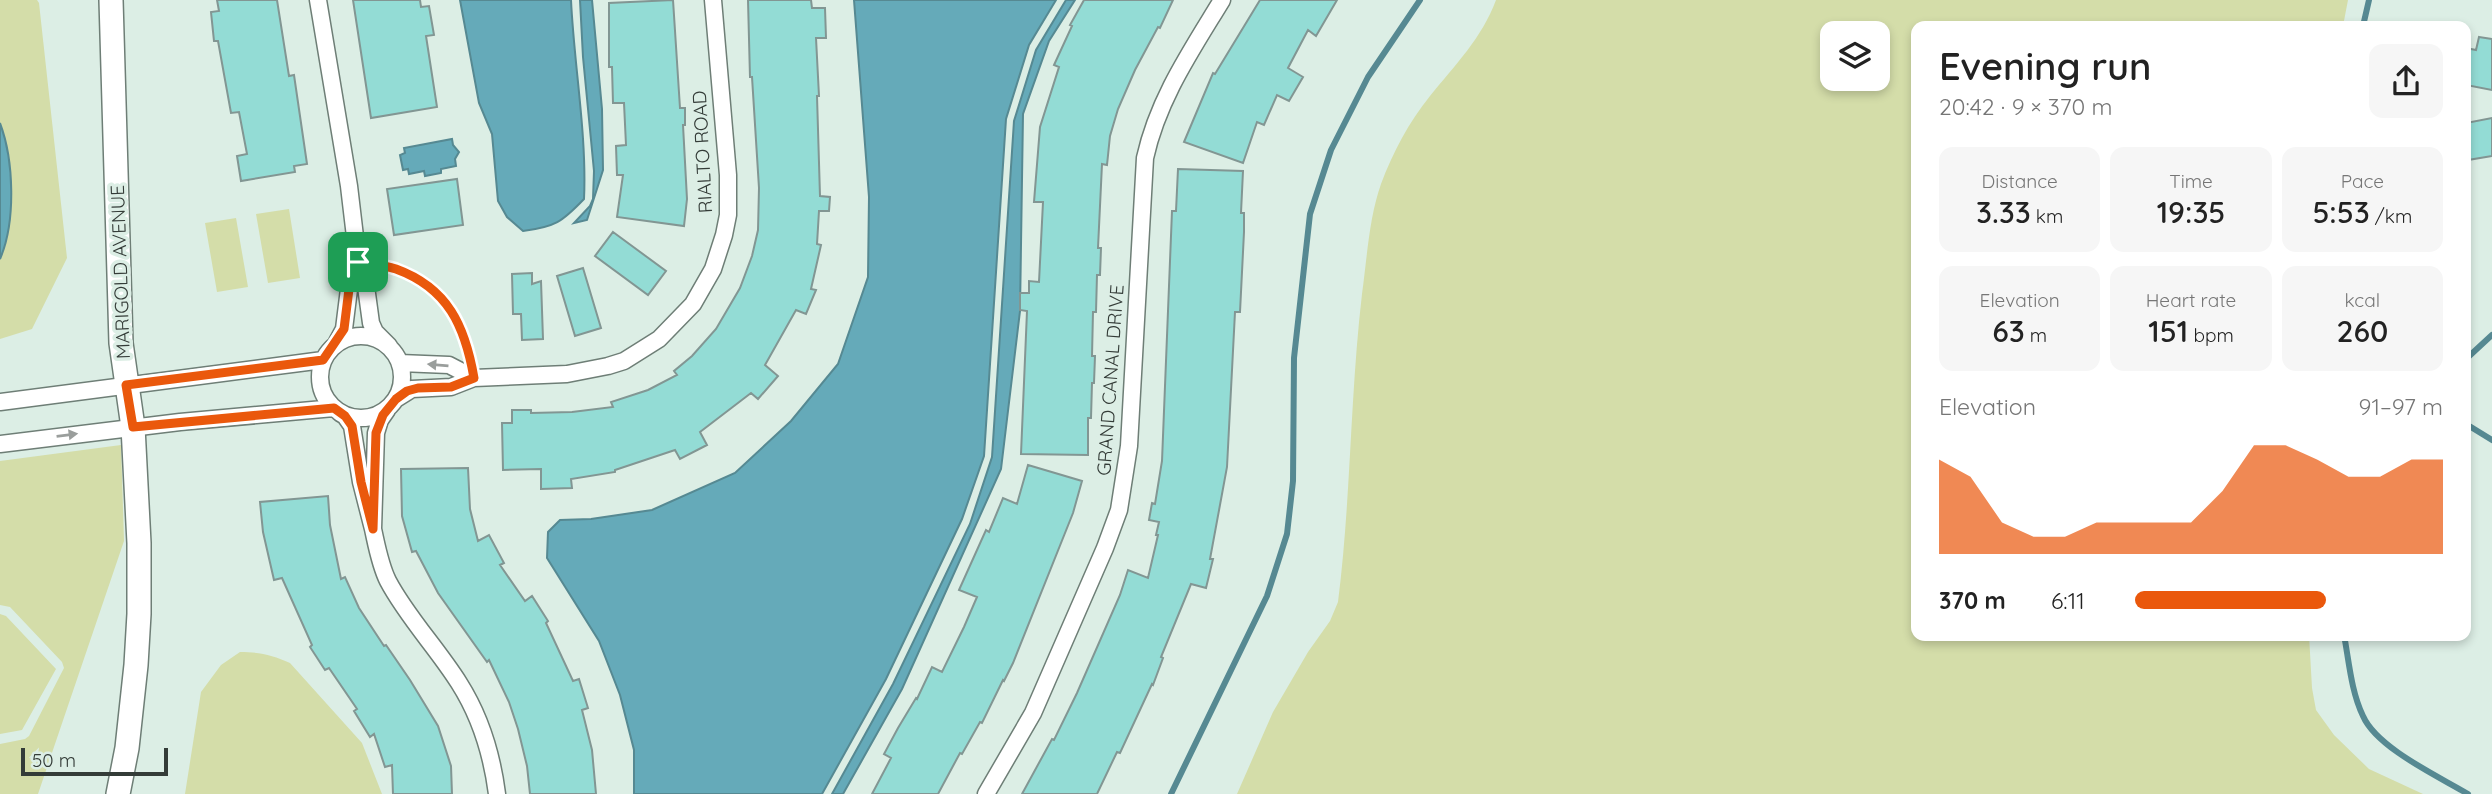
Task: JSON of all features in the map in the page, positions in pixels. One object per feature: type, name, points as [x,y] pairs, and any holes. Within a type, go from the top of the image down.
[{"type":"main road","name":"MARIGOLD AVENUE","points":[[110,0],[121,343],[137,474],[139,614],[127,748],[118,794]]},
{"type":"street","points":[[318,0],[349,186],[358,262],[365,279],[371,323],[400,363],[402,379],[393,403],[380,420],[376,433],[373,529]]},
{"type":"street","name":"RIALTO ROAD","points":[[393,403],[412,389],[451,387],[474,378],[580,372],[624,361],[659,339],[693,304],[713,269],[724,235],[729,196],[713,0]]},
{"type":"street","name":"GRAND CANAL DRIVE","points":[[986,794],[1037,703],[1119,510],[1129,446],[1145,158],[1150,135],[1166,94],[1222,0]]},
{"type":"street","points":[[358,262],[350,281],[344,329],[337,342],[326,352],[319,376],[320,387],[324,396],[352,426],[361,482],[377,549],[388,580],[459,682],[476,716],[488,750],[497,794]]},
{"type":"street","points":[[337,342],[364,335],[378,338],[389,346]]},
{"type":"street","points":[[0,402],[323,360]]},
{"type":"street","name":"RIALTO ROAD","points":[[400,363],[449,365],[474,378]]},
{"type":"street","points":[[0,444],[133,427],[337,410],[361,418],[382,413],[393,403]]},
{"type":"lane","points":[[358,262],[393,268],[421,280],[442,297],[455,317],[469,348],[474,378]]},
{"type":"green space","points":[[0,0],[37,0],[39,3],[67,258],[32,329],[0,339]]},
{"type":"green space","points":[[1496,0],[2348,0],[2344,21],[1911,21],[1911,641],[2309,641],[2316,710],[2334,735],[2369,769],[2423,794],[1237,794],[1273,712],[1308,652],[1330,621],[1338,602],[1362,294],[1371,224],[1381,184],[1396,149],[1415,116],[1467,51]]},
{"type":"green space","points":[[289,209],[300,278],[268,283],[256,214]]},
{"type":"green space","points":[[236,218],[248,287],[217,292],[205,223]]},
{"type":"green space","points":[[121,445],[124,541],[38,794],[0,794],[0,744],[29,736],[64,668],[62,662],[10,607],[0,605],[0,461]]},
{"type":"green space","points":[[0,614],[6,616],[56,669],[22,730],[0,734]]},
{"type":"green space","points":[[240,652],[266,654],[290,663],[362,743],[382,794],[185,794],[201,692],[221,665]]},
{"type":"water","points":[[460,0],[571,0],[584,150],[584,199],[570,213],[551,225],[523,231],[507,217],[498,201],[492,134],[479,103]]},
{"type":"water","points":[[580,0],[592,0],[602,109],[603,170],[587,220],[574,223],[593,199],[594,171]]},
{"type":"water","points":[[854,0],[1056,0],[1029,45],[1006,119],[984,456],[962,519],[886,679],[822,794],[634,794],[634,750],[620,695],[599,641],[547,558],[548,532],[560,520],[591,519],[652,510],[735,473],[791,421],[838,364],[868,277],[869,197]]},
{"type":"water","points":[[1066,0],[1075,0],[1049,41],[1023,114],[1020,311],[1001,469],[902,689],[843,794],[832,794],[893,684],[970,524],[992,457],[1014,121],[1036,50]]},
{"type":"water","points":[[0,123],[8,155],[11,209],[0,259]]},
{"type":"water","points":[[452,139],[459,152],[455,159],[456,166],[425,176],[424,171],[409,174],[408,169],[403,170],[400,155],[405,153],[404,148]]},
{"type":"building","points":[[217,0],[277,0],[289,76],[294,75],[307,164],[294,166],[295,172],[241,181],[237,156],[247,154],[239,112],[231,113],[218,41],[214,41],[211,12],[219,11]]},
{"type":"building","points":[[353,0],[420,0],[421,7],[429,6],[434,35],[426,36],[437,107],[371,118]]},
{"type":"building","points":[[673,0],[680,108],[685,108],[683,125],[687,199],[684,226],[617,217],[623,175],[617,175],[616,146],[626,145],[624,103],[613,103],[612,67],[609,67],[609,3]]},
{"type":"building","points":[[748,0],[811,0],[812,8],[825,8],[826,38],[816,38],[817,96],[820,196],[830,197],[829,211],[819,211],[817,244],[821,245],[811,289],[816,290],[806,314],[796,310],[765,365],[778,376],[758,399],[751,393],[700,432],[707,445],[680,459],[675,450],[615,472],[571,479],[572,488],[541,489],[541,469],[503,470],[502,423],[512,423],[512,410],[531,410],[531,413],[572,412],[613,407],[611,402],[648,390],[677,375],[674,371],[692,356],[716,329],[740,288],[758,230],[759,188],[750,77]]},
{"type":"building","points":[[1084,0],[1173,0],[1135,70],[1118,109],[1110,136],[1107,165],[1102,164],[1098,248],[1101,248],[1100,275],[1097,275],[1096,312],[1093,312],[1092,356],[1095,356],[1091,418],[1088,418],[1088,455],[1021,454],[1027,311],[1020,310],[1020,293],[1029,293],[1029,281],[1039,282],[1043,202],[1034,202],[1040,127],[1059,67],[1054,65],[1072,26],[1070,25]]},
{"type":"building","points":[[1260,0],[1337,0],[1316,36],[1308,30],[1288,68],[1303,77],[1289,101],[1277,95],[1264,125],[1257,122],[1243,163],[1184,142],[1213,73],[1215,74]]},
{"type":"building","points":[[2479,37],[2492,39],[2492,90],[2471,86],[2471,49],[2476,50]]},
{"type":"building","points":[[2492,118],[2492,156],[2471,160],[2471,122]]},
{"type":"building","points":[[1178,169],[1243,171],[1241,213],[1244,213],[1244,232],[1240,312],[1235,312],[1227,467],[1206,588],[1191,584],[1161,657],[1163,658],[1153,685],[1097,794],[1022,794],[1052,739],[1054,740],[1077,693],[1120,595],[1128,570],[1148,578],[1159,522],[1149,520],[1152,503],[1155,504],[1162,461],[1172,211],[1176,211]]},
{"type":"building","points":[[457,179],[463,225],[394,235],[387,189]]},
{"type":"building","points":[[613,232],[666,271],[648,295],[595,256]]},
{"type":"building","points":[[583,268],[601,328],[575,336],[557,276]]},
{"type":"building","points":[[532,273],[532,284],[541,281],[543,339],[522,340],[521,314],[513,314],[512,274]]},
{"type":"building","points":[[1028,465],[1082,481],[1073,513],[1013,663],[982,723],[980,722],[962,754],[960,753],[938,794],[872,794],[891,758],[884,754],[898,728],[917,699],[932,667],[942,672],[964,627],[977,597],[959,590],[1003,498],[1017,504]]},
{"type":"building","points":[[468,468],[470,509],[478,541],[489,535],[504,563],[500,565],[525,601],[532,596],[548,621],[546,623],[573,681],[579,679],[588,708],[582,710],[592,750],[596,794],[530,794],[527,766],[518,729],[509,702],[489,660],[487,662],[438,593],[416,551],[412,552],[402,516],[401,469]]},
{"type":"building","points":[[328,496],[330,525],[341,579],[345,577],[359,608],[410,680],[438,726],[451,766],[452,794],[393,794],[392,765],[385,767],[374,734],[370,737],[354,711],[357,709],[329,668],[325,670],[310,647],[312,645],[282,578],[274,580],[263,532],[260,502]]},
{"type":"waterway","points":[[1171,794],[1267,596],[1287,534],[1293,481],[1294,358],[1310,214],[1331,150],[1368,77],[1420,0]]},
{"type":"waterway","points":[[2364,21],[2369,0]]},
{"type":"waterway","points":[[2471,354],[2492,335]]},
{"type":"waterway","points":[[2471,427],[2492,440]]},
{"type":"waterway","points":[[2345,641],[2356,696],[2370,728],[2394,750],[2468,794]]},
{"type":"route","points":[[358,262],[393,268],[421,280],[442,297],[455,317],[469,348],[474,378],[451,387],[407,391],[396,399],[383,415],[376,433],[373,529],[361,482],[352,426],[345,416],[334,408],[133,427],[126,385],[323,360],[326,352],[342,336],[350,281],[358,262]]}]
